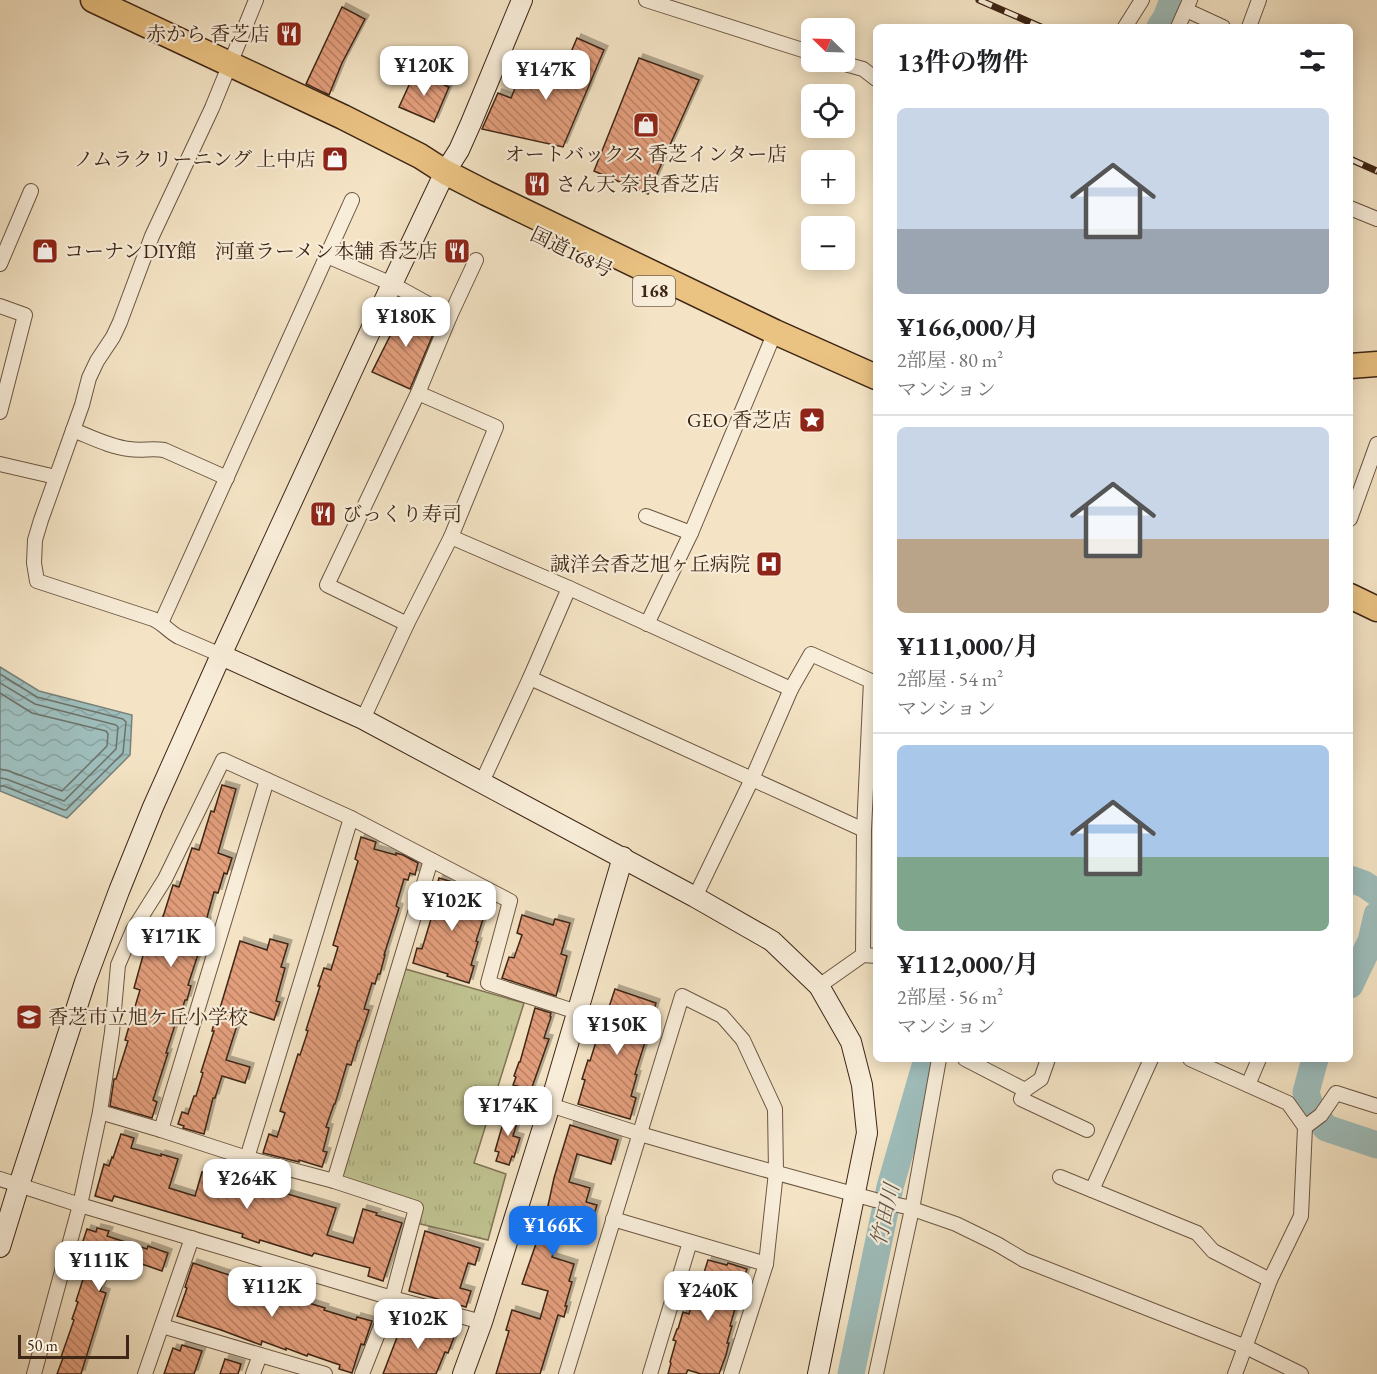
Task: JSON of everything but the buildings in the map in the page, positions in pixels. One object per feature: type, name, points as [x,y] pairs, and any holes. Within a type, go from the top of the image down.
[{"type":"highway","name":"国道168号","points":[[93,0],[344,117],[420,156],[445,172],[465,201],[772,339],[873,376]]},
{"type":"highway","name":"国道168号","points":[[772,339],[817,368],[873,388]]},
{"type":"highway","points":[[1353,366],[1377,364]]},
{"type":"highway","points":[[1353,597],[1377,609]]},
{"type":"street","points":[[256,0],[231,65],[152,236],[120,322],[89,378],[35,540],[34,563],[37,581],[161,623],[179,637],[363,719],[622,857],[772,941],[819,986],[850,1042],[862,1084],[867,1133],[818,1374]]},
{"type":"street","points":[[0,1247],[9,1182],[153,807],[392,284],[445,172],[459,150],[522,0]]},
{"type":"street","points":[[646,0],[801,49]]},
{"type":"street","points":[[1127,24],[1142,0]]},
{"type":"street","points":[[1250,24],[1259,0]]},
{"type":"street","points":[[1179,24],[1188,5],[1218,24]]},
{"type":"street","points":[[855,67],[863,69],[873,77]]},
{"type":"street","points":[[0,264],[31,191]]},
{"type":"street","points":[[161,623],[352,200]]},
{"type":"street","points":[[1353,209],[1377,219]]},
{"type":"street","points":[[327,256],[392,284],[450,316]]},
{"type":"street","points":[[407,624],[327,585],[418,393],[476,260]]},
{"type":"street","points":[[0,306],[25,315],[0,412]]},
{"type":"street","points":[[647,624],[691,533],[772,339]]},
{"type":"street","points":[[363,719],[451,537],[496,427],[418,393]]},
{"type":"street","points":[[73,430],[115,446],[164,450],[226,478]]},
{"type":"street","points":[[1353,511],[1377,444]]},
{"type":"street","points":[[0,464],[56,477]]},
{"type":"street","points":[[646,516],[691,533]]},
{"type":"street","points":[[451,537],[569,588],[791,690]]},
{"type":"street","points":[[482,782],[569,588]]},
{"type":"street","points":[[695,897],[752,780],[791,690],[811,654],[873,682]]},
{"type":"street","points":[[530,678],[864,830]]},
{"type":"street","points":[[819,986],[869,955],[864,830],[873,697]]},
{"type":"street","points":[[34,1374],[80,1205],[100,1112],[112,1032],[117,965],[133,930],[165,879],[223,760],[351,818],[510,901],[488,983],[577,1011]]},
{"type":"street","points":[[161,1130],[267,780]]},
{"type":"street","points":[[247,1158],[351,818]]},
{"type":"street","points":[[463,1374],[482,1322],[549,1105],[622,857]]},
{"type":"street","points":[[334,1181],[431,860]]},
{"type":"street","points":[[566,1374],[682,996],[722,1016],[743,1040],[775,1109],[776,1172],[766,1264],[731,1374]]},
{"type":"street","points":[[876,1374],[938,1062]]},
{"type":"street","points":[[972,1062],[1025,1090]]},
{"type":"street","points":[[1047,1062],[1041,1079],[1025,1090],[1021,1099],[1087,1130]]},
{"type":"street","points":[[1092,1190],[1150,1062]]},
{"type":"street","points":[[1197,1062],[1288,1103],[1305,1127],[1301,1215],[1270,1280],[1235,1374]]},
{"type":"street","points":[[1248,1084],[1258,1062]]},
{"type":"street","points":[[1305,1127],[1321,1115],[1336,1093],[1377,1106]]},
{"type":"street","points":[[549,1105],[640,1134],[909,1208],[956,1224],[1023,1260],[1246,1347],[1301,1374]]},
{"type":"street","points":[[100,1112],[247,1158],[334,1181],[416,1208],[392,1298],[362,1374]]},
{"type":"street","points":[[1060,1177],[1197,1233],[1213,1251],[1270,1280]]},
{"type":"street","points":[[9,1182],[392,1298],[482,1322]]},
{"type":"street","points":[[613,1219],[766,1264]]},
{"type":"street","points":[[145,1374],[192,1238]]},
{"type":"street","points":[[650,1374],[690,1242]]},
{"type":"street","points":[[162,1326],[325,1374]]},
{"type":"street","points":[[253,1374],[260,1355]]},
{"type":"green space","points":[[402,968],[524,1003],[474,1163],[506,1174],[488,1240],[416,1223],[420,1205],[337,1180]]},
{"type":"water","points":[[0,667],[39,691],[132,715],[130,755],[67,818],[0,791]]},
{"type":"waterway","name":"竹田川","points":[[1162,24],[1173,0]]},
{"type":"waterway","name":"竹田川","points":[[1353,880],[1377,893]]},
{"type":"waterway","name":"竹田川","points":[[1353,979],[1371,941],[1377,915]]},
{"type":"waterway","name":"竹田川","points":[[851,1374],[890,1187],[926,1062]]},
{"type":"waterway","name":"竹田川","points":[[1314,1062],[1306,1092],[1311,1109],[1326,1128],[1377,1145]]},
{"type":"railway","points":[[979,0],[1034,24]]},
{"type":"railway","points":[[1353,160],[1377,171]]},
{"type":"place","name":"赤から 香芝店","points":[[289,34]]},
{"type":"place","name":"オートバックス 香芝インター店","points":[[646,125]]},
{"type":"place","name":"ノムラクリーニング 上中店","points":[[335,159]]},
{"type":"place","name":"さん天 奈良香芝店","points":[[537,184]]},
{"type":"place","name":"コーナンDIY館","points":[[45,251]]},
{"type":"place","name":"河童ラーメン本舗 香芝店","points":[[457,251]]},
{"type":"place","name":"GEO 香芝店","points":[[812,420]]},
{"type":"place","name":"びっくり寿司","points":[[323,514]]},
{"type":"place","name":"誠洋会香芝旭ヶ丘病院","points":[[769,564]]},
{"type":"place","name":"香芝市立旭ケ丘小学校","points":[[29,1017]]}]
